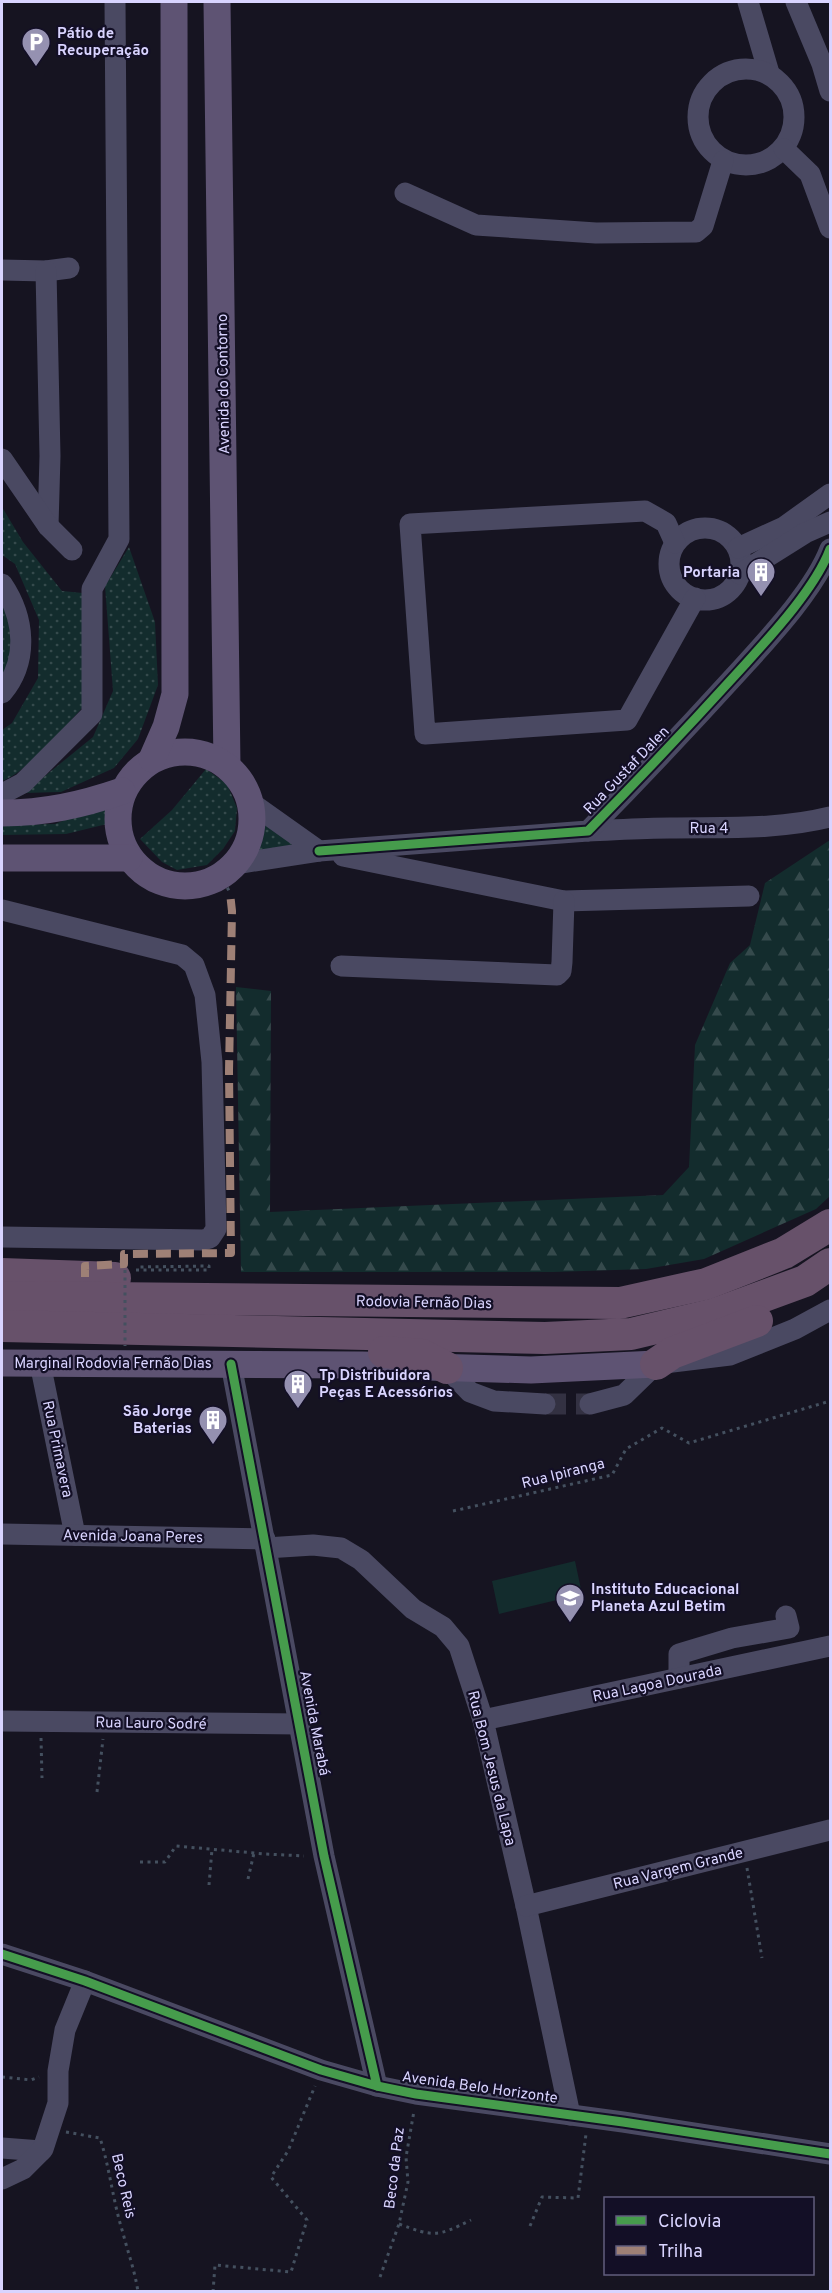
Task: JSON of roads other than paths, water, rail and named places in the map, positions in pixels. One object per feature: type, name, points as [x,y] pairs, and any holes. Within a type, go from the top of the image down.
[{"type":"highway","name":"Rodovia Fernão Dias","points":[[2,1297],[620,1303],[706,1284],[784,1253],[831,1225]]},
{"type":"highway","points":[[2,1326],[545,1338],[631,1334],[715,1314],[805,1281],[831,1264]]},
{"type":"highway","points":[[2,1274],[164,1280],[288,1300]]},
{"type":"highway","points":[[656,1364],[672,1353],[797,1306],[831,1285]]},
{"type":"highway","points":[[2,1336],[96,1327]]},
{"type":"highway","points":[[251,1331],[277,1343],[422,1355],[447,1368]]},
{"type":"main road","points":[[152,759],[166,727],[175,694],[174,2]]},
{"type":"main road","name":"Avenida do Contorno","points":[[217,2],[227,766]]},
{"type":"main road","points":[[177,752],[204,754],[227,766],[237,776],[250,802],[251,832],[244,854],[229,878],[197,885],[172,886],[148,876],[129,858],[118,835],[117,813],[122,791],[135,773],[152,759],[177,752]]},
{"type":"main road","points":[[2,813],[30,813],[81,805],[122,791]]},
{"type":"main road","points":[[2,858],[129,858]]},
{"type":"main road","name":"Marginal Rodovia Fernão Dias","points":[[2,1363],[231,1364],[531,1370],[656,1364]]},
{"type":"street","points":[[2,794],[23,783],[92,714],[92,589],[118,539],[115,2]]},
{"type":"street","points":[[748,2],[769,74]]},
{"type":"street","points":[[796,2],[831,91]]},
{"type":"street","points":[[748,68],[769,74],[786,88],[795,108],[794,130],[784,149],[766,162],[744,166],[723,161],[706,146],[698,126],[698,105],[709,85],[726,72],[748,68]]},
{"type":"street","points":[[784,149],[810,174],[831,228]]},
{"type":"street","points":[[405,193],[476,225],[596,233],[696,232],[703,226],[723,161]]},
{"type":"street","points":[[2,270],[46,271],[69,268]]},
{"type":"street","points":[[46,271],[50,456],[48,526]]},
{"type":"street","points":[[2,459],[48,526],[72,550]]},
{"type":"street","points":[[738,548],[784,527],[831,494]]},
{"type":"street","points":[[675,543],[666,523],[645,512],[410,524],[425,734],[627,720],[695,598]]},
{"type":"street","points":[[740,574],[805,533],[831,522]]},
{"type":"street","points":[[708,528],[720,531],[738,548],[742,565],[740,574],[735,586],[725,594],[714,599],[695,598],[679,589],[672,579],[669,561],[675,543],[695,529],[708,528]]},
{"type":"street","name":"Rua Gustaf Dalen","points":[[229,878],[319,851],[588,831],[656,763],[770,637],[824,567],[831,549]]},
{"type":"street","points":[[2,584],[20,623],[21,653],[10,683],[2,693]]},
{"type":"street","points":[[250,802],[319,851],[564,901],[749,896]]},
{"type":"street","name":"Rua 4","points":[[588,831],[755,828],[800,825],[831,818]]},
{"type":"street","points":[[341,966],[557,975],[561,971],[562,962],[564,901]]},
{"type":"street","points":[[2,910],[182,955],[194,965],[205,995],[212,1062],[216,1212],[216,1229],[210,1238],[203,1240],[2,1237]]},
{"type":"street","points":[[590,1404],[624,1395],[656,1364],[730,1355],[795,1329],[831,1310]]},
{"type":"street","name":"Rua Primavera","points":[[40,1363],[75,1535]]},
{"type":"street","name":"Avenida Marabá","points":[[231,1364],[324,1856],[377,2086]]},
{"type":"street","points":[[447,1368],[470,1392],[494,1401],[545,1404]]},
{"type":"street","name":"Avenida Joana Peres","points":[[2,1534],[266,1543]]},
{"type":"street","name":"Rua Bom Jesus da Lapa","points":[[266,1543],[341,1548],[361,1560],[413,1609],[443,1627],[459,1646],[483,1720],[526,1906],[579,2116]]},
{"type":"street","points":[[679,1678],[679,1654],[732,1638],[789,1628],[786,1616]]},
{"type":"street","name":"Rua Lagoa Dourada","points":[[483,1720],[831,1646]]},
{"type":"street","name":"Rua Lauro Sodré","points":[[2,1721],[300,1724]]},
{"type":"street","name":"Rua Vargem Grande","points":[[526,1906],[831,1830]]},
{"type":"street","name":"Avenida Belo Horizonte","points":[[2,1954],[86,1981],[321,2070],[377,2086],[416,2094],[831,2154]]},
{"type":"street","points":[[2,2179],[23,2169],[41,2151],[58,2103],[58,2071],[65,2030],[86,1981]]},
{"type":"street","points":[[2,2148],[41,2151]]},
{"type":"tunnel","points":[[545,1404],[590,1404]]},
{"type":"place","name":"Pátio de Recuperação","points":[[36,68]]},
{"type":"place","name":"Portaria","points":[[761,598]]},
{"type":"place","name":"Tp Distribuidora Peças E Acessórios","points":[[298,1410]]},
{"type":"place","name":"São Jorge Baterias","points":[[213,1446]]},
{"type":"place","name":"Instituto Educacional Planeta Azul Betim","points":[[570,1624]]}]
